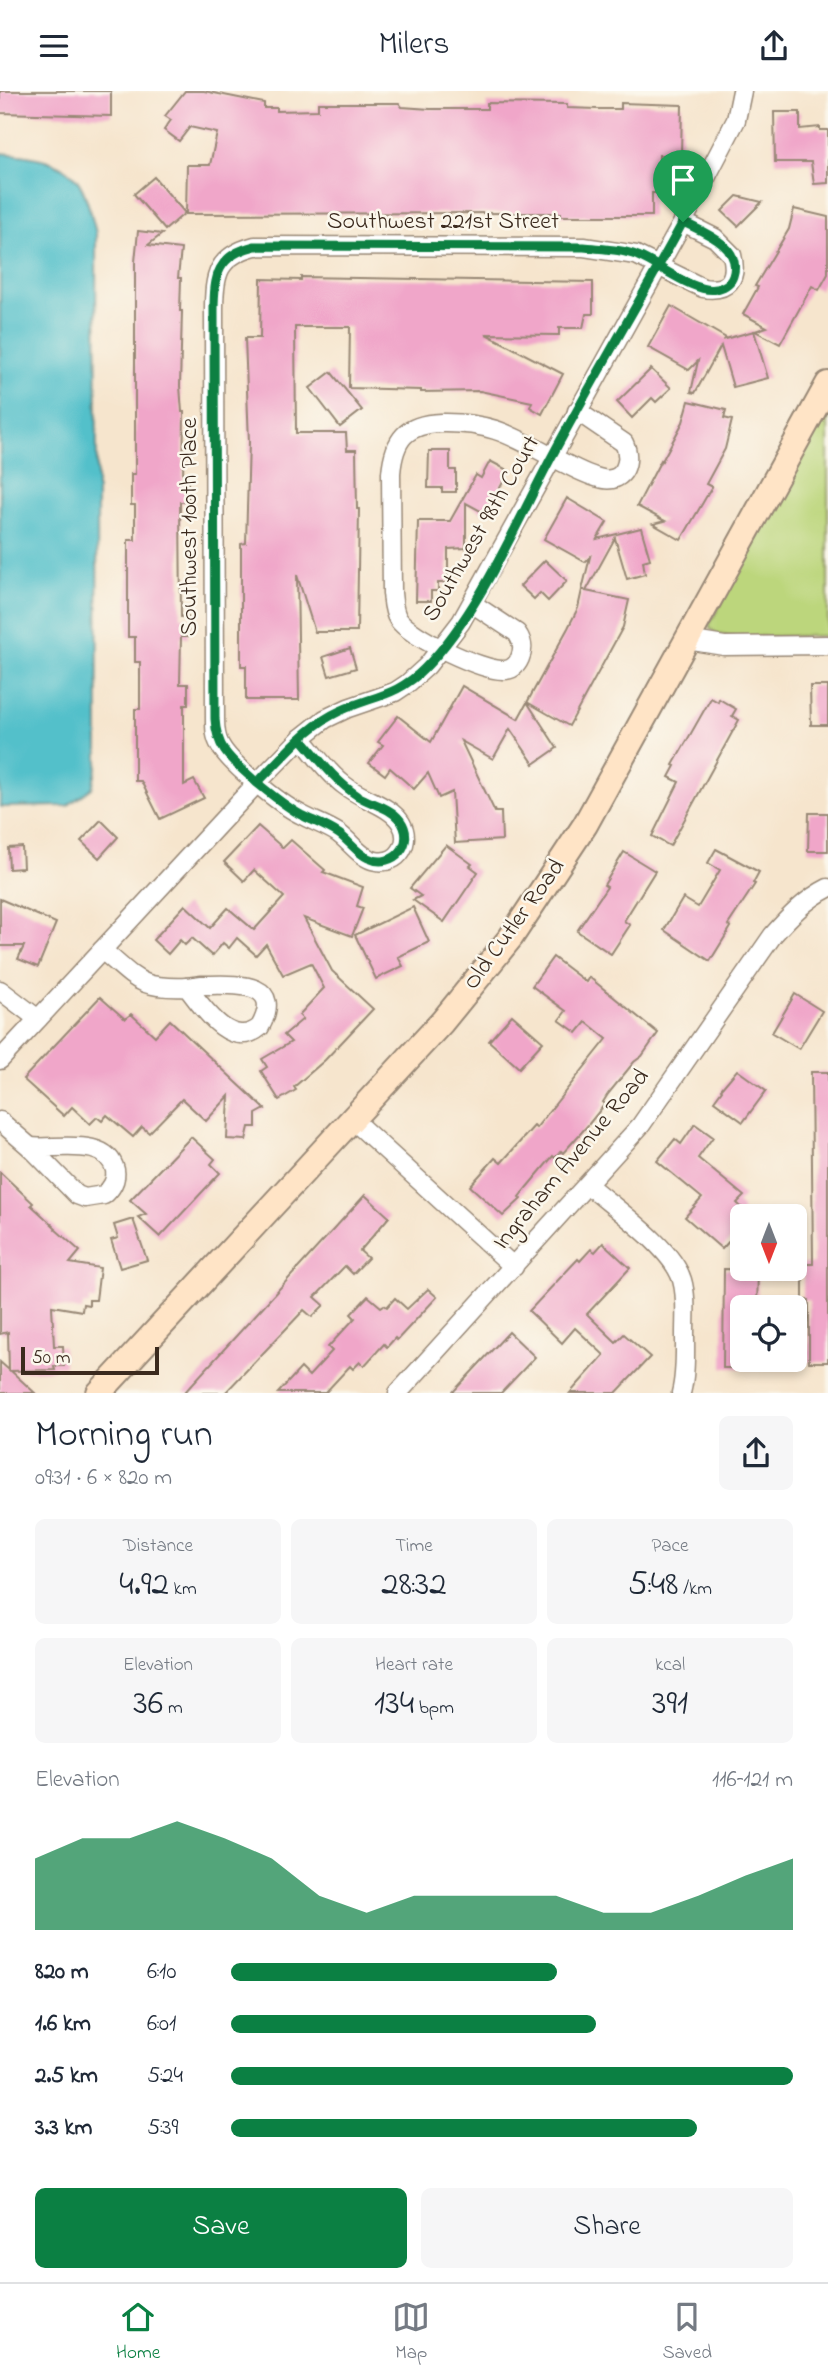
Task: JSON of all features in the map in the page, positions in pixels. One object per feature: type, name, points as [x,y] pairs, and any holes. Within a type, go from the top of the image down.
[{"type":"street","name":"Southwest 98th Court","points":[[0,1061],[301,738],[334,714],[395,692],[427,666],[441,649],[473,604],[551,457],[683,222],[736,120],[742,91]]},
{"type":"street","name":"Southwest 221st Street","points":[[227,259],[242,249],[269,246],[584,247],[636,255],[703,288],[718,289],[732,280],[734,263],[726,247],[683,222]]},
{"type":"street","name":"Southwest 100th Place","points":[[227,259],[214,284],[215,730],[221,748],[257,783],[298,813],[341,835],[367,858],[378,861],[397,857],[405,839],[405,830],[400,820],[392,813],[358,796],[339,781],[301,738]]},
{"type":"street","name":"Old Cutler Road","points":[[99,1393],[442,1022],[526,917],[585,825],[828,384]]},
{"type":"street","points":[[473,604],[517,633],[522,646],[520,661],[507,670],[496,670],[441,649],[408,629],[397,618],[393,608],[391,473],[392,460],[399,441],[410,429],[420,426],[471,424],[498,429],[583,473],[604,479],[623,473],[629,457],[624,443],[577,411]]},
{"type":"street","points":[[687,640],[724,646],[828,645]]},
{"type":"street","name":"Ingraham Avenue Road","points":[[398,1393],[588,1185],[654,1107],[763,947],[799,908],[814,895],[828,888]]},
{"type":"street","points":[[102,950],[141,982],[163,988],[187,987]]},
{"type":"street","points":[[0,991],[38,1019]]},
{"type":"street","points":[[353,1120],[513,1267]]},
{"type":"street","points":[[0,1121],[30,1146]]},
{"type":"street","points":[[588,1185],[660,1247],[681,1277],[685,1315],[684,1377],[681,1393]]},
{"type":"green space","points":[[828,402],[828,636],[729,637],[718,634],[710,629],[709,625]]},
{"type":"water","points":[[0,153],[42,159],[70,173],[83,191],[96,233],[98,763],[92,788],[67,806],[0,807]]},
{"type":"building","points":[[0,91],[111,91],[111,116],[0,113]]},
{"type":"building","points":[[185,91],[204,91],[264,103],[264,108],[277,108],[277,111],[318,110],[318,103],[399,103],[402,107],[430,109],[487,109],[487,103],[567,104],[567,108],[598,109],[621,109],[621,103],[682,105],[681,155],[659,155],[659,193],[652,193],[652,216],[561,216],[561,213],[186,214],[187,165],[210,165],[217,133],[190,127],[179,141],[164,130],[171,120],[165,116]]},
{"type":"building","points":[[774,112],[800,112],[800,129],[820,127],[820,130],[828,130],[828,183],[814,184],[811,162],[775,162]]},
{"type":"building","points":[[154,177],[185,213],[165,230],[134,194]]},
{"type":"building","points":[[737,196],[762,202],[738,226],[722,211]]},
{"type":"building","points":[[794,209],[828,217],[828,274],[819,290],[812,286],[780,344],[755,331],[767,327],[743,314],[758,287],[755,286],[789,229]]},
{"type":"building","points":[[138,231],[162,234],[148,245],[181,249],[178,278],[181,278],[182,311],[180,386],[184,412],[183,481],[188,481],[188,502],[180,502],[181,617],[188,617],[188,637],[181,637],[180,684],[188,684],[188,705],[184,705],[184,785],[194,780],[204,798],[160,819],[141,781],[135,781],[135,709],[140,709],[140,662],[135,662],[135,637],[128,637],[128,540],[135,540],[135,505],[131,505],[131,474],[135,474],[135,262]]},
{"type":"building","points":[[301,277],[593,282],[593,314],[586,314],[583,328],[559,328],[559,335],[486,334],[563,374],[542,414],[530,407],[532,402],[480,391],[421,392],[349,388],[350,327],[295,327],[296,433],[346,433],[347,450],[356,450],[359,509],[357,632],[315,632],[297,575],[299,700],[246,700],[246,666],[241,666],[241,544],[246,543],[249,442],[245,338],[260,338],[261,279],[301,280]]},
{"type":"building","points":[[671,306],[725,339],[754,331],[768,378],[733,387],[721,346],[695,393],[691,392],[698,361],[689,370],[648,347]]},
{"type":"building","points":[[651,369],[671,388],[656,402],[652,398],[632,418],[617,402]]},
{"type":"building","points":[[331,372],[362,410],[340,427],[310,388]]},
{"type":"building","points":[[689,401],[726,410],[724,418],[732,420],[725,449],[706,484],[712,487],[681,540],[653,524],[665,521],[637,506],[683,422]]},
{"type":"building","points":[[429,451],[450,451],[450,470],[456,470],[456,492],[428,488]]},
{"type":"building","points":[[490,461],[509,471],[486,514],[466,503],[466,548],[448,549],[448,583],[438,583],[438,591],[431,591],[431,601],[416,601],[418,521],[450,521],[476,475],[481,478]]},
{"type":"building","points":[[567,498],[607,522],[597,539],[641,528],[650,559],[643,561],[645,574],[627,579],[615,538],[586,591],[629,600],[623,627],[569,726],[527,702],[578,608],[590,557],[585,562],[544,539]]},
{"type":"building","points":[[545,560],[567,581],[548,601],[540,593],[534,599],[520,586]]},
{"type":"building","points":[[350,648],[356,668],[329,676],[323,657]]},
{"type":"building","points":[[462,686],[518,719],[527,702],[557,748],[534,764],[510,729],[493,759],[461,741],[495,812],[501,812],[502,840],[455,843],[452,792],[439,798],[428,773],[414,789],[390,768],[385,775],[369,763],[383,745],[378,742],[398,716],[431,742]]},
{"type":"building","points":[[810,686],[828,686],[828,725],[811,725]]},
{"type":"building","points":[[711,698],[718,702],[719,699],[736,709],[732,716],[739,720],[670,846],[652,836],[679,782],[669,777],[675,766],[673,765]]},
{"type":"building","points":[[809,813],[828,813],[828,851],[808,851]]},
{"type":"building","points":[[101,820],[118,837],[99,858],[81,841]]},
{"type":"building","points":[[258,826],[283,848],[291,840],[325,870],[323,872],[363,887],[357,906],[363,908],[352,936],[304,918],[332,971],[373,1009],[325,1060],[294,1087],[296,1090],[279,1100],[261,1071],[267,1067],[262,1059],[291,1042],[284,1035],[303,1019],[299,1015],[324,988],[311,963],[283,975],[266,944],[256,955],[237,938],[229,948],[223,943],[212,956],[192,938],[185,945],[180,940],[168,954],[153,940],[185,905],[210,928],[228,908],[254,930],[284,897],[254,870],[244,881],[224,862]]},
{"type":"building","points":[[446,845],[472,864],[470,866],[478,872],[444,922],[413,900],[421,896],[410,888]]},
{"type":"building","points":[[22,847],[23,868],[9,869],[8,848]]},
{"type":"building","points":[[716,849],[759,872],[753,883],[755,884],[728,925],[731,927],[710,961],[664,930],[683,898],[698,907],[720,870],[708,863]]},
{"type":"building","points":[[624,852],[655,871],[624,921],[630,925],[611,954],[577,931],[607,887],[604,885]]},
{"type":"building","points":[[0,899],[56,923],[38,967],[18,959],[24,946],[0,946]]},
{"type":"building","points":[[413,907],[429,942],[398,957],[403,966],[376,979],[355,935]]},
{"type":"building","points":[[553,957],[586,982],[589,977],[658,1033],[642,1056],[608,1094],[603,1102],[605,1104],[588,1125],[563,1153],[561,1151],[555,1158],[553,1156],[519,1197],[521,1199],[503,1216],[470,1186],[495,1158],[501,1163],[534,1126],[536,1128],[607,1039],[586,1022],[577,1033],[559,1020],[566,1011],[532,986]]},
{"type":"building","points":[[795,994],[822,1011],[799,1049],[772,1033]]},
{"type":"building","points":[[100,997],[125,1019],[131,1014],[155,1036],[170,1020],[265,1109],[256,1114],[256,1127],[249,1127],[246,1140],[227,1139],[229,1096],[206,1121],[182,1099],[149,1133],[142,1127],[133,1137],[107,1115],[102,1121],[97,1117],[90,1124],[72,1107],[64,1116],[23,1079]]},
{"type":"building","points":[[512,1015],[543,1042],[519,1068],[489,1041]]},
{"type":"building","points":[[737,1070],[766,1091],[743,1122],[714,1101]]},
{"type":"building","points":[[811,1072],[828,1072],[828,1362],[809,1362],[809,1300],[807,1295],[803,1295],[803,1281],[807,1281],[807,1264],[813,1264]]},
{"type":"building","points":[[695,1124],[713,1137],[698,1158],[744,1196],[738,1204],[730,1204],[730,1240],[722,1249],[685,1217],[702,1198],[657,1161],[675,1139],[681,1144]]},
{"type":"building","points":[[191,1137],[215,1159],[211,1164],[220,1173],[160,1237],[138,1217],[146,1214],[130,1200]]},
{"type":"building","points":[[0,1172],[80,1251],[70,1263],[100,1268],[96,1300],[89,1300],[89,1305],[83,1304],[82,1311],[52,1306],[54,1346],[63,1346],[64,1366],[54,1366],[55,1370],[11,1371],[35,1393],[0,1393],[0,1362],[9,1370],[8,1332],[0,1334]]},
{"type":"building","points":[[365,1195],[389,1217],[360,1251],[368,1258],[353,1274],[345,1266],[315,1297],[324,1305],[312,1317],[304,1310],[225,1393],[184,1393]]},
{"type":"building","points":[[133,1219],[147,1260],[120,1268],[111,1240],[118,1238],[114,1225]]},
{"type":"building","points":[[603,1243],[630,1268],[587,1314],[616,1342],[624,1334],[650,1357],[616,1393],[570,1393],[604,1355],[575,1328],[562,1343],[529,1311],[578,1259],[580,1261],[591,1249],[595,1252]]},
{"type":"building","points":[[724,1269],[730,1269],[730,1281],[758,1281],[757,1295],[730,1295],[730,1368],[723,1368]]},
{"type":"building","points":[[428,1289],[437,1297],[397,1340],[395,1338],[387,1347],[384,1344],[364,1366],[360,1362],[353,1369],[350,1366],[325,1393],[278,1393],[301,1368],[309,1376],[332,1351],[328,1347],[355,1318],[351,1314],[368,1296],[381,1307],[387,1307],[395,1298],[407,1309]]},
{"type":"building","points":[[509,1332],[535,1357],[501,1393],[452,1393]]},
{"type":"route","points":[[683,222],[659,266],[551,457],[473,604],[451,636],[427,666],[407,684],[395,692],[325,719],[301,738],[257,783],[298,813],[341,835],[367,858],[387,861],[397,857],[405,839],[405,830],[400,820],[392,813],[358,796],[332,776],[301,738],[277,762],[257,783],[221,748],[217,739],[214,284],[219,271],[231,255],[255,246],[584,247],[636,255],[659,266],[694,286],[712,290],[724,286],[732,280],[734,274],[732,255],[715,238],[683,222]]}]
